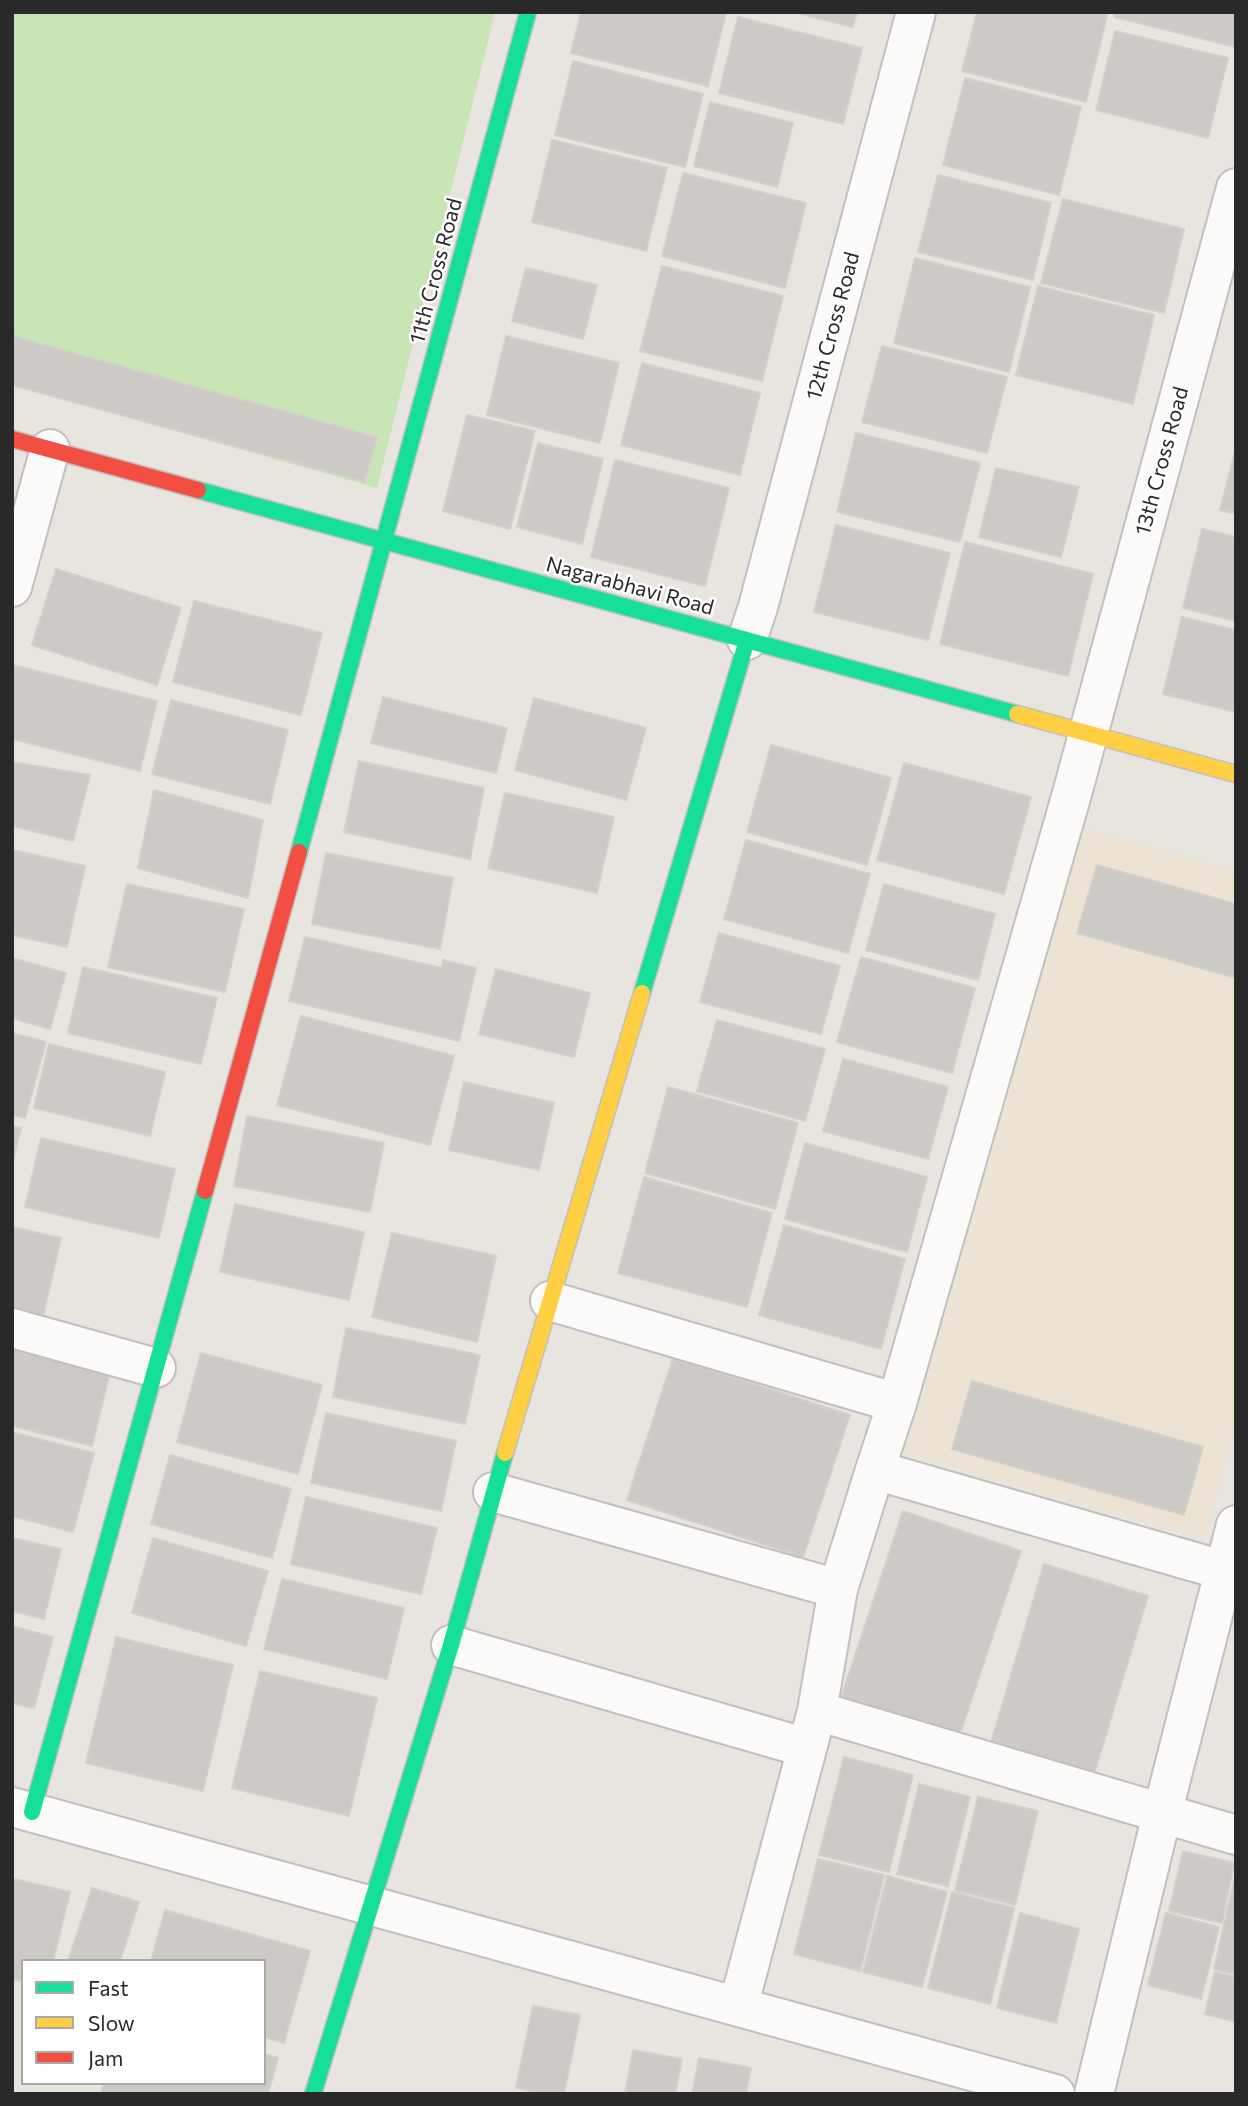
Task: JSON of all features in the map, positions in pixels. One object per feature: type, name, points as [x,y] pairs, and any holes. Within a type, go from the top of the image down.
[{"type":"street","name":"11th Cross Road","points":[[22,1809],[156,1368],[528,12]]},
{"type":"street","name":"12th Cross Road","points":[[747,640],[916,12]]},
{"type":"street","name":"13th Cross Road","points":[[738,2007],[817,1711],[838,1589],[897,1403],[1089,734],[1236,188]]},
{"type":"street","name":"Nagarabhavi Road","points":[[12,439],[1236,774]]},
{"type":"street","points":[[12,587],[50,449]]},
{"type":"street","points":[[313,2094],[451,1645],[493,1492],[747,640]]},
{"type":"street","points":[[550,1301],[897,1403]]},
{"type":"street","points":[[12,1328],[156,1368]]},
{"type":"street","points":[[874,1470],[1230,1572]]},
{"type":"street","points":[[493,1492],[838,1589]]},
{"type":"street","points":[[1094,2094],[1162,1814],[1230,1572],[1236,1525]]},
{"type":"street","points":[[451,1645],[807,1748]]},
{"type":"street","points":[[817,1711],[1236,1835]]},
{"type":"street","points":[[22,1809],[1055,2094]]},
{"type":"shaded area","points":[[1081,828],[1236,871],[1236,1422],[1204,1537],[906,1454]]},
{"type":"green space","points":[[12,12],[495,12],[377,488],[12,385]]},
{"type":"building","points":[[581,12],[726,12],[708,86],[571,53]]},
{"type":"building","points":[[793,12],[857,12],[853,27]]},
{"type":"building","points":[[977,12],[1108,12],[1086,102],[962,71]]},
{"type":"building","points":[[1115,12],[1236,12],[1236,47],[1114,17]]},
{"type":"building","points":[[738,17],[862,48],[843,124],[719,93]]},
{"type":"building","points":[[1115,31],[1228,58],[1208,138],[1096,110]]},
{"type":"building","points":[[573,61],[703,94],[685,167],[555,135]]},
{"type":"building","points":[[965,78],[1081,107],[1059,195],[943,165]]},
{"type":"building","points":[[710,102],[793,123],[777,187],[694,166]]},
{"type":"building","points":[[552,140],[667,168],[646,251],[532,222]]},
{"type":"building","points":[[683,173],[806,203],[785,288],[662,256]]},
{"type":"building","points":[[938,175],[1051,203],[1033,280],[918,252]]},
{"type":"building","points":[[1063,199],[1184,229],[1164,313],[1041,283]]},
{"type":"building","points":[[915,258],[1030,287],[1009,372],[894,343]]},
{"type":"building","points":[[662,266],[783,296],[762,381],[640,351]]},
{"type":"building","points":[[526,268],[597,285],[583,339],[512,321]]},
{"type":"building","points":[[1038,286],[1154,315],[1133,404],[1016,375]]},
{"type":"building","points":[[12,336],[377,437],[365,482],[12,385]]},
{"type":"building","points":[[506,336],[619,363],[600,443],[487,415]]},
{"type":"building","points":[[882,346],[1007,377],[987,453],[862,422]]},
{"type":"building","points":[[642,363],[760,393],[740,475],[621,445]]},
{"type":"building","points":[[467,415],[535,431],[510,529],[443,511]]},
{"type":"building","points":[[856,433],[980,463],[960,542],[837,512]]},
{"type":"building","points":[[538,443],[603,459],[582,544],[517,527]]},
{"type":"building","points":[[1236,448],[1236,514],[1220,510]]},
{"type":"building","points":[[615,460],[729,488],[705,586],[591,557]]},
{"type":"building","points":[[996,468],[1079,487],[1061,557],[979,537]]},
{"type":"building","points":[[836,525],[950,553],[928,640],[814,612]]},
{"type":"building","points":[[1202,529],[1236,537],[1236,621],[1183,608]]},
{"type":"building","points":[[965,542],[1093,574],[1068,676],[940,644]]},
{"type":"building","points":[[56,569],[181,608],[157,685],[32,645]]},
{"type":"building","points":[[194,601],[322,633],[301,715],[173,682]]},
{"type":"building","points":[[1182,617],[1236,630],[1236,712],[1163,694]]},
{"type":"building","points":[[12,665],[157,701],[140,771],[12,739]]},
{"type":"building","points":[[383,697],[507,728],[496,773],[371,743]]},
{"type":"building","points":[[534,698],[646,728],[626,800],[515,770]]},
{"type":"building","points":[[171,700],[288,730],[270,804],[152,774]]},
{"type":"building","points":[[771,745],[891,778],[867,865],[747,832]]},
{"type":"building","points":[[359,761],[484,788],[470,859],[344,832]]},
{"type":"building","points":[[12,762],[90,775],[73,841],[12,826]]},
{"type":"building","points":[[904,763],[1031,797],[1004,894],[877,860]]},
{"type":"building","points":[[154,790],[263,820],[248,898],[138,868]]},
{"type":"building","points":[[505,793],[614,817],[597,893],[488,868]]},
{"type":"building","points":[[746,840],[870,874],[848,953],[724,919]]},
{"type":"building","points":[[12,850],[85,866],[67,947],[12,935]]},
{"type":"building","points":[[326,853],[453,878],[440,949],[312,924]]},
{"type":"building","points":[[1097,865],[1236,904],[1236,978],[1077,933]]},
{"type":"building","points":[[127,884],[244,909],[225,992],[108,967]]},
{"type":"building","points":[[884,884],[995,914],[978,980],[866,950]]},
{"type":"building","points":[[719,933],[840,966],[821,1034],[700,1002]]},
{"type":"building","points":[[305,937],[442,968],[443,960],[476,968],[459,1041],[289,1001]]},
{"type":"building","points":[[861,957],[975,988],[952,1073],[837,1042]]},
{"type":"building","points":[[12,958],[66,973],[50,1029],[12,1018]]},
{"type":"building","points":[[83,967],[217,998],[201,1064],[68,1033]]},
{"type":"building","points":[[496,969],[590,993],[574,1057],[479,1034]]},
{"type":"building","points":[[301,1016],[454,1056],[430,1145],[277,1105]]},
{"type":"building","points":[[717,1020],[825,1049],[805,1121],[697,1091]]},
{"type":"building","points":[[12,1033],[46,1042],[25,1118],[12,1115]]},
{"type":"building","points":[[49,1044],[165,1072],[150,1136],[34,1108]]},
{"type":"building","points":[[843,1059],[948,1087],[928,1159],[823,1131]]},
{"type":"building","points":[[464,1082],[554,1103],[539,1170],[449,1150]]},
{"type":"building","points":[[668,1087],[798,1123],[775,1209],[645,1173]]},
{"type":"building","points":[[247,1116],[384,1143],[370,1212],[234,1186]]},
{"type":"building","points":[[12,1126],[21,1128],[12,1165]]},
{"type":"building","points":[[41,1138],[175,1169],[159,1238],[25,1207]]},
{"type":"building","points":[[805,1143],[927,1177],[907,1252],[785,1219]]},
{"type":"building","points":[[644,1177],[772,1213],[747,1307],[618,1273]]},
{"type":"building","points":[[235,1204],[364,1232],[349,1300],[220,1272]]},
{"type":"building","points":[[784,1225],[905,1259],[881,1349],[759,1315]]},
{"type":"building","points":[[12,1227],[61,1238],[43,1316],[12,1308]]},
{"type":"building","points":[[392,1233],[496,1256],[477,1342],[372,1317]]},
{"type":"building","points":[[346,1328],[480,1355],[465,1424],[333,1397]]},
{"type":"building","points":[[12,1348],[110,1372],[92,1446],[12,1426]]},
{"type":"building","points":[[201,1353],[322,1385],[298,1474],[177,1442]]},
{"type":"building","points":[[673,1358],[850,1415],[803,1557],[627,1500]]},
{"type":"building","points":[[972,1381],[1203,1447],[1184,1515],[952,1449]]},
{"type":"building","points":[[326,1413],[456,1441],[441,1511],[311,1483]]},
{"type":"building","points":[[12,1432],[94,1453],[73,1532],[12,1516]]},
{"type":"building","points":[[170,1455],[291,1489],[272,1558],[151,1524]]},
{"type":"building","points":[[306,1497],[437,1528],[421,1594],[291,1564]]},
{"type":"building","points":[[903,1511],[1021,1551],[953,1755],[835,1716]]},
{"type":"building","points":[[12,1538],[61,1549],[44,1619],[12,1611]]},
{"type":"building","points":[[153,1538],[268,1571],[246,1646],[132,1613]]},
{"type":"building","points":[[1044,1564],[1148,1596],[1087,1797],[984,1766]]},
{"type":"building","points":[[282,1579],[404,1608],[387,1679],[264,1649]]},
{"type":"building","points":[[12,1626],[53,1637],[34,1708],[12,1703]]},
{"type":"building","points":[[116,1637],[233,1665],[203,1791],[86,1763]]},
{"type":"building","points":[[260,1671],[377,1698],[349,1816],[232,1788]]},
{"type":"building","points":[[844,1757],[913,1775],[889,1872],[819,1855]]},
{"type":"building","points":[[919,1784],[970,1797],[948,1886],[897,1874]]},
{"type":"building","points":[[978,1797],[1038,1811],[1015,1905],[955,1890]]},
{"type":"building","points":[[1183,1851],[1234,1863],[1222,1923],[1169,1911]]},
{"type":"building","points":[[818,1859],[884,1875],[860,1971],[794,1954]]},
{"type":"building","points":[[1236,1872],[1236,1974],[1214,1969]]},
{"type":"building","points":[[887,1876],[947,1892],[922,1987],[863,1972]]},
{"type":"building","points":[[14,1879],[70,1892],[53,1959],[21,1959],[21,1981],[12,1979]]},
{"type":"building","points":[[92,1888],[139,1902],[121,1959],[69,1959]]},
{"type":"building","points":[[952,1892],[1014,1908],[990,2004],[928,1988]]},
{"type":"building","points":[[165,1910],[310,1951],[284,2043],[266,2038],[266,1959],[152,1959]]},
{"type":"building","points":[[1020,1913],[1079,1929],[1056,2023],[997,2008]]},
{"type":"building","points":[[1166,1913],[1219,1927],[1201,1999],[1148,1985]]},
{"type":"building","points":[[1215,1972],[1236,1977],[1236,2022],[1205,2014]]},
{"type":"building","points":[[533,2006],[580,2015],[564,2094],[546,2094],[516,2088]]},
{"type":"building","points":[[633,2050],[682,2059],[675,2094],[625,2094]]},
{"type":"building","points":[[266,2055],[278,2058],[268,2094],[101,2094],[103,2085],[266,2085]]},
{"type":"building","points":[[699,2058],[751,2068],[746,2094],[692,2094]]},
{"type":"traffic: fast","points":[[299,852],[528,12]]},
{"type":"traffic: fast","points":[[198,490],[1017,714]]},
{"type":"traffic: fast","points":[[642,993],[747,640]]},
{"type":"traffic: fast","points":[[32,1812],[205,1191]]},
{"type":"traffic: fast","points":[[313,2094],[451,1645],[505,1453]]},
{"type":"traffic: slow","points":[[1017,714],[1236,774]]},
{"type":"traffic: slow","points":[[505,1453],[642,993]]},
{"type":"traffic: jam","points":[[12,439],[198,490]]},
{"type":"traffic: jam","points":[[205,1191],[299,852]]}]
